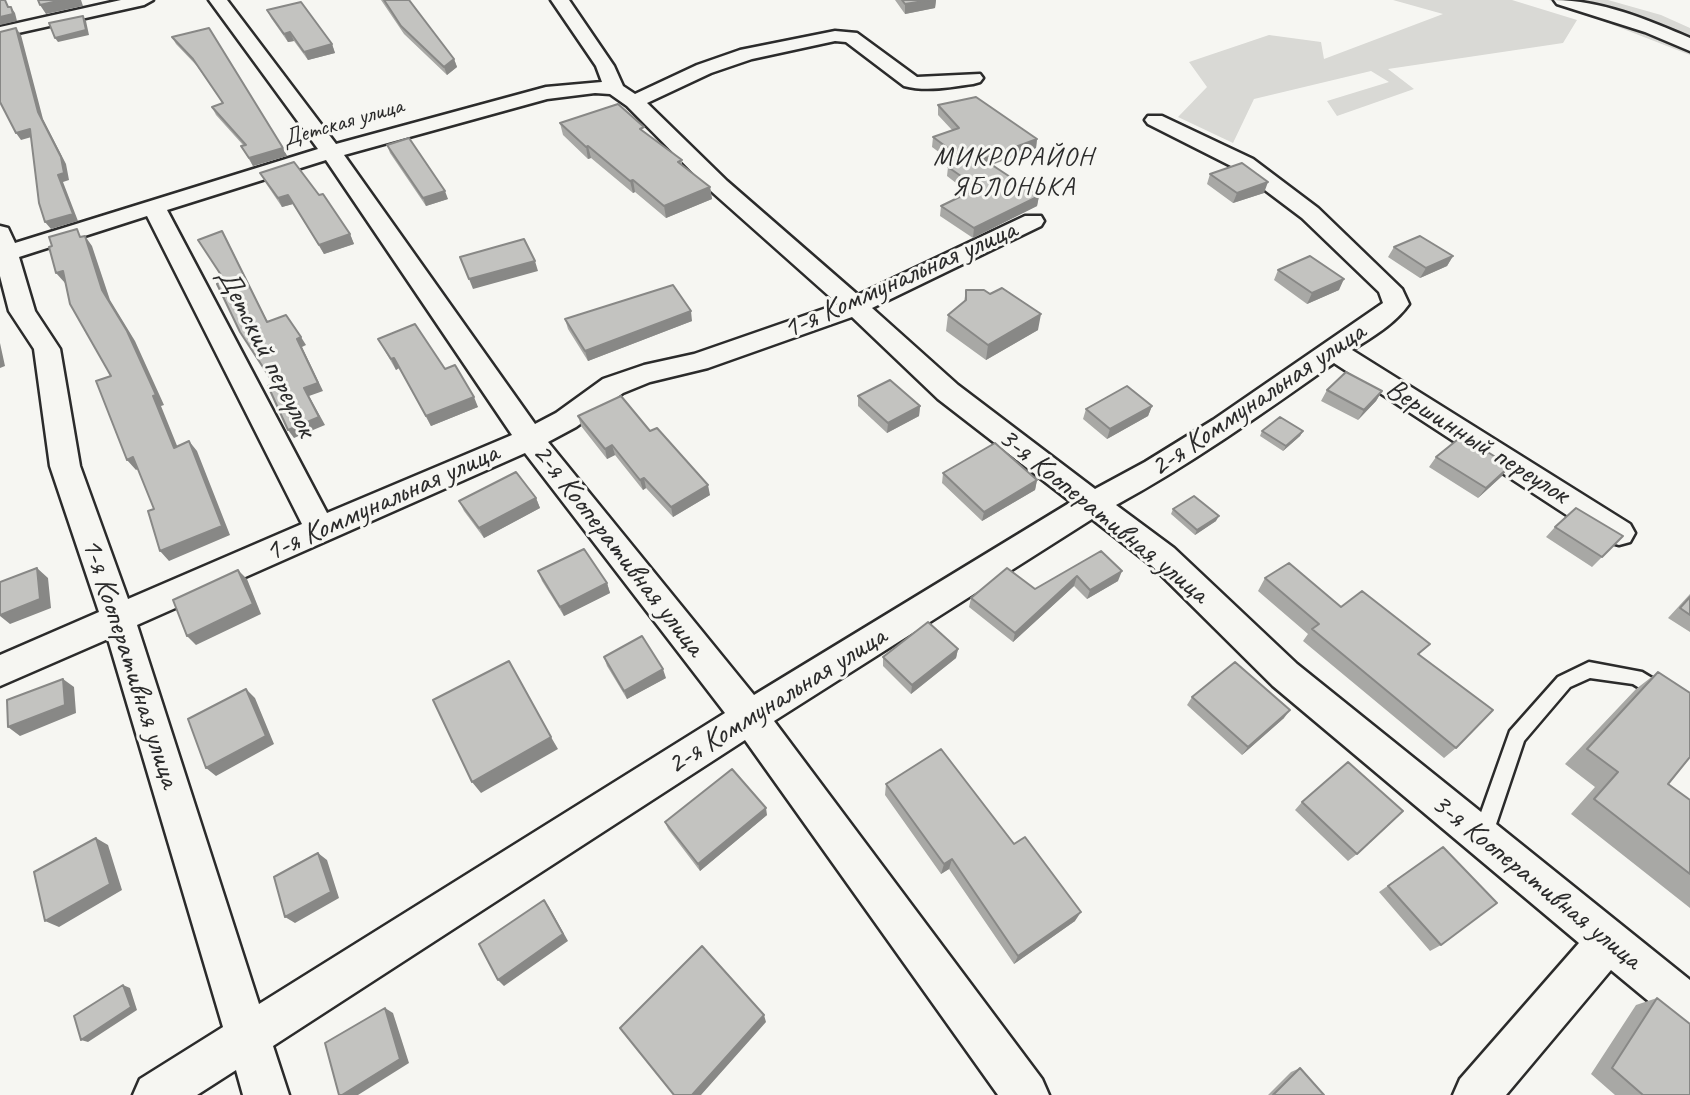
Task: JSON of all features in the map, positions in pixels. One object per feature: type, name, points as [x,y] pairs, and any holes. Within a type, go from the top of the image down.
[{"type":"street","points":[[0,32],[144,0]]},
{"type":"street","name":"2-я Кооперативная улица","points":[[218,0],[331,152],[530,439],[750,717],[1026,1095]]},
{"type":"street","name":"3-я Кооперативная улица","points":[[560,0],[624,96],[719,186],[948,392],[1163,557],[1285,675],[1690,1009]]},
{"type":"street","points":[[1563,0],[1651,28],[1690,45]]},
{"type":"street","points":[[624,96],[747,54],[835,36],[851,37],[911,82],[922,84],[974,78]]},
{"type":"street","name":"Детская улица","points":[[2,247],[154,207],[331,152],[546,93],[582,86],[624,96]]},
{"type":"street","name":"2-я Коммунальная улица","points":[[156,1095],[750,717],[1092,504],[1155,470],[1223,427],[1334,351],[1396,304],[1390,289],[1310,213],[1245,164],[1155,120]]},
{"type":"street","name":"Детский переулок","points":[[154,207],[320,529]]},
{"type":"street","name":"1-я Коммунальная улица","points":[[0,671],[530,439],[566,421],[613,386],[644,374],[699,362],[853,306],[1033,221]]},
{"type":"street","name":"1-я Кооперативная улица","points":[[2,247],[22,312],[47,349],[65,466],[119,621],[266,1095]]},
{"type":"street","name":"Вершинный переулок","points":[[1334,351],[1619,533]]},
{"type":"street","points":[[1476,1095],[1609,941]]},
{"type":"lane","points":[[1482,838],[1516,737],[1564,682],[1589,670],[1636,677],[1690,711]]},
{"type":"shaded area","points":[[1393,0],[1512,0],[1577,20],[1563,43],[1388,69],[1414,89],[1337,116],[1327,101],[1389,82],[1371,71],[1254,99],[1233,143],[1178,117],[1207,87],[1189,62],[1269,35],[1321,42],[1324,59],[1443,14]]},
{"type":"shaded area","points":[[1549,0],[1608,0],[1661,15],[1690,28],[1690,55]]},
{"type":"building","points":[[0,0],[5,0],[13,14],[0,17]]},
{"type":"building","points":[[38,0],[62,0],[40,5]]},
{"type":"building","points":[[384,0],[409,0],[454,59],[444,67],[401,26]]},
{"type":"building","points":[[902,0],[930,0],[905,4]]},
{"type":"building","points":[[301,2],[332,44],[304,52],[290,32],[284,34],[267,10]]},
{"type":"building","points":[[83,16],[86,30],[55,38],[49,23]]},
{"type":"building","points":[[16,28],[38,112],[61,157],[64,173],[58,175],[73,214],[45,222],[39,203],[30,129],[16,133],[0,102],[0,32]]},
{"type":"building","points":[[209,28],[283,148],[249,158],[241,146],[246,145],[212,107],[223,103],[193,59],[172,37]]},
{"type":"building","points":[[976,97],[1037,139],[983,159],[1039,196],[974,228],[941,206],[978,188],[948,167],[964,160],[933,137],[959,128],[938,105]]},
{"type":"building","points":[[618,104],[644,127],[640,129],[682,160],[678,162],[710,187],[664,206],[586,147],[560,123]]},
{"type":"building","points":[[409,138],[445,191],[423,198],[387,145]]},
{"type":"building","points":[[294,162],[319,195],[323,194],[350,234],[319,245],[288,195],[278,198],[260,173]]},
{"type":"building","points":[[1242,163],[1268,182],[1237,193],[1210,174]]},
{"type":"building","points":[[77,229],[80,237],[85,236],[102,290],[127,331],[156,395],[153,396],[174,448],[189,441],[222,526],[160,551],[148,511],[154,509],[133,457],[127,460],[96,381],[111,376],[70,304],[63,271],[56,273],[49,247],[52,246],[49,237]]},
{"type":"building","points":[[222,231],[267,322],[286,315],[301,337],[297,339],[318,383],[304,388],[319,417],[288,430],[268,386],[274,384],[240,332],[217,284],[225,281],[198,240]]},
{"type":"building","points":[[1420,236],[1453,256],[1426,268],[1394,247]]},
{"type":"building","points":[[524,239],[535,261],[469,279],[460,257]]},
{"type":"building","points":[[1310,256],[1344,279],[1312,293],[1278,270]]},
{"type":"building","points":[[673,285],[691,311],[585,351],[565,319]]},
{"type":"building","points":[[1002,288],[1041,314],[988,345],[948,315],[966,300],[966,290],[984,290],[990,294]]},
{"type":"building","points":[[415,324],[445,369],[455,365],[474,397],[426,416],[394,358],[391,359],[378,339]]},
{"type":"building","points":[[1346,372],[1382,391],[1364,410],[1327,390]]},
{"type":"building","points":[[890,380],[920,406],[888,423],[858,396]]},
{"type":"building","points":[[1127,386],[1152,406],[1110,429],[1086,409]]},
{"type":"building","points":[[621,396],[650,431],[657,428],[708,485],[671,507],[644,478],[640,480],[612,445],[605,449],[578,416]]},
{"type":"building","points":[[1280,417],[1303,431],[1286,446],[1262,431]]},
{"type":"building","points":[[1462,436],[1510,466],[1486,488],[1436,457]]},
{"type":"building","points":[[995,443],[1037,480],[984,512],[943,473]]},
{"type":"building","points":[[516,472],[536,498],[479,528],[459,501]]},
{"type":"building","points":[[1194,496],[1219,516],[1197,530],[1173,509]]},
{"type":"building","points":[[1576,508],[1623,536],[1602,557],[1555,527]]},
{"type":"building","points":[[584,549],[607,583],[560,607],[538,571]]},
{"type":"building","points":[[1101,551],[1122,571],[1090,590],[1077,576],[1015,633],[971,598],[1007,568],[1035,589]]},
{"type":"building","points":[[1289,563],[1341,607],[1362,591],[1430,644],[1418,654],[1493,710],[1456,748],[1312,629],[1319,624],[1265,578]]},
{"type":"building","points":[[37,568],[40,599],[0,615],[0,582]]},
{"type":"building","points":[[238,570],[253,604],[187,636],[173,600]]},
{"type":"building","points":[[1690,597],[1690,615],[1680,608]]},
{"type":"building","points":[[928,622],[958,649],[912,685],[883,657]]},
{"type":"building","points":[[642,636],[663,669],[624,691],[604,657]]},
{"type":"building","points":[[509,661],[551,737],[472,782],[433,700]]},
{"type":"building","points":[[1235,662],[1290,710],[1248,747],[1192,697]]},
{"type":"building","points":[[1658,672],[1690,693],[1690,757],[1668,784],[1690,800],[1690,874],[1594,799],[1618,772],[1587,749]]},
{"type":"building","points":[[63,679],[65,705],[8,727],[7,700]]},
{"type":"building","points":[[246,689],[266,736],[206,768],[188,719]]},
{"type":"building","points":[[941,749],[1014,844],[1025,837],[1081,912],[1018,956],[952,859],[944,864],[886,784]]},
{"type":"building","points":[[1348,762],[1403,811],[1357,854],[1302,802]]},
{"type":"building","points":[[732,769],[766,808],[698,864],[665,822]]},
{"type":"building","points":[[96,838],[110,884],[45,921],[34,872]]},
{"type":"building","points":[[1443,847],[1497,903],[1441,945],[1388,886]]},
{"type":"building","points":[[318,853],[331,892],[285,917],[274,877]]},
{"type":"building","points":[[544,900],[563,934],[498,980],[479,944]]},
{"type":"building","points":[[702,946],[764,1015],[692,1095],[674,1095],[620,1028]]},
{"type":"building","points":[[123,985],[131,1007],[81,1040],[74,1016]]},
{"type":"building","points":[[1657,998],[1690,1024],[1690,1095],[1643,1095],[1612,1068]]},
{"type":"building","points":[[385,1008],[400,1059],[339,1095],[325,1043]]},
{"type":"building","points":[[1300,1068],[1324,1095],[1273,1095]]},
{"type":"district","name":"МИКРОРАЙОН ЯБЛОНЬКА","points":[[1014,173]]}]
